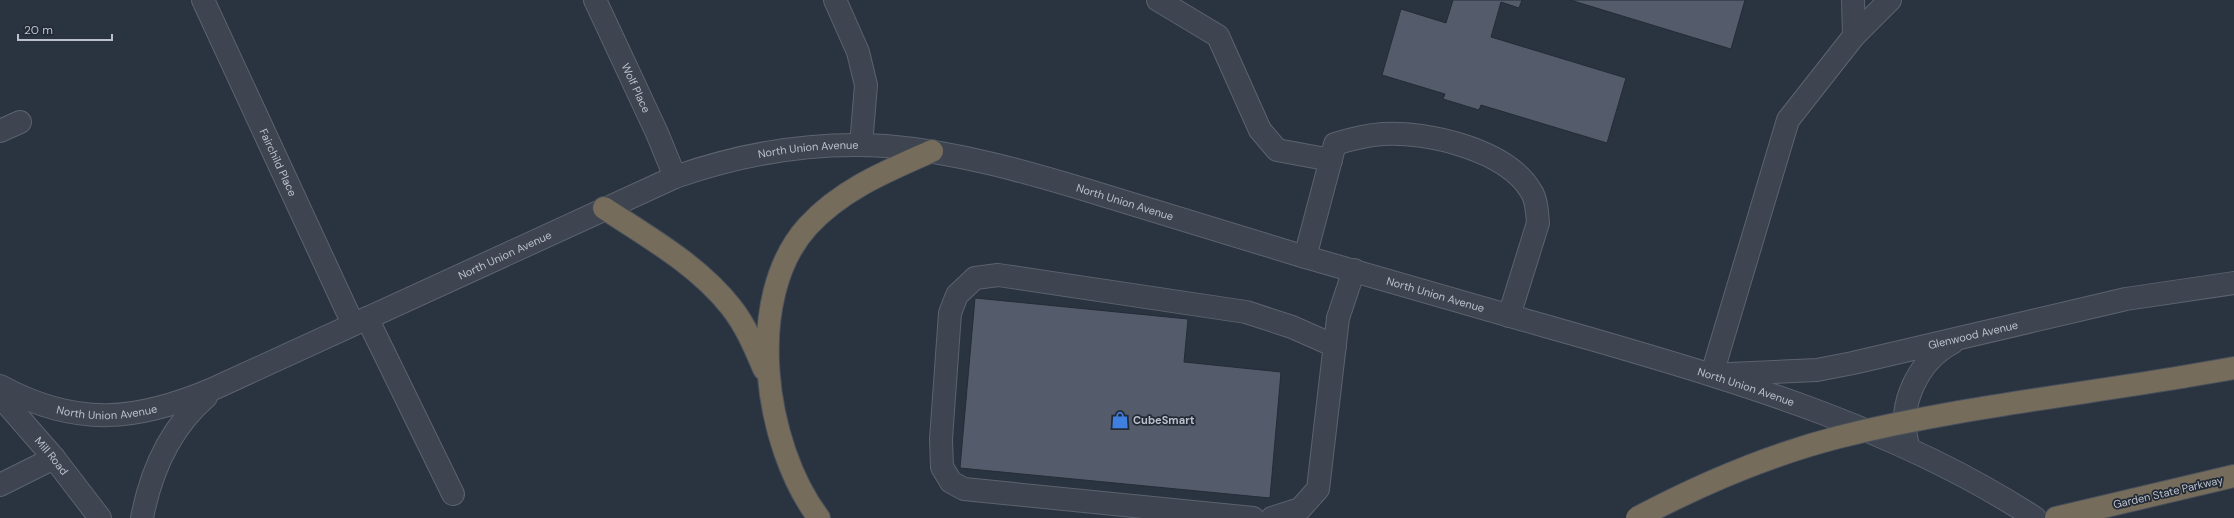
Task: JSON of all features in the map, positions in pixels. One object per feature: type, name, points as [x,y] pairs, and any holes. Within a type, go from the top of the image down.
[{"type":"highway","points":[[818,518],[799,488],[782,442],[768,368],[768,343],[772,298],[784,260],[795,242],[808,226],[837,199],[872,178],[932,151]]},
{"type":"highway","points":[[604,208],[667,250],[717,290],[744,326],[765,370],[772,394]]},
{"type":"highway","points":[[1637,518],[1715,480],[1775,457],[1838,437],[1929,418],[2234,368]]},
{"type":"highway","name":"Garden State Parkway","points":[[2056,518],[2234,476]]},
{"type":"street","name":"Fairchild Place","points":[[203,0],[360,321],[453,494]]},
{"type":"street","name":"Wolf Place","points":[[595,0],[657,133],[675,177]]},
{"type":"street","points":[[835,0],[858,52],[866,85],[861,145]]},
{"type":"street","points":[[1158,0],[1218,36],[1260,130],[1277,150],[1331,160]]},
{"type":"street","points":[[1853,0],[1854,36]]},
{"type":"street","points":[[1712,374],[1788,120],[1854,36],[1890,0]]},
{"type":"street","points":[[0,131],[20,122]]},
{"type":"street","points":[[1305,256],[1335,144],[1358,137],[1384,134],[1434,138],[1467,148],[1495,159],[1519,176],[1532,191],[1537,208],[1538,223],[1509,316]]},
{"type":"street","name":"North Union Avenue","points":[[0,386],[30,400],[59,410],[83,415],[103,416],[136,413],[174,405],[215,388],[604,208],[675,177],[739,157],[770,150],[808,146],[861,145],[932,151],[1038,176],[1509,316],[1712,374],[1816,411],[1909,448],[1986,488],[2035,518]]},
{"type":"street","points":[[1272,518],[1300,509],[1318,489],[1338,318],[1354,270]]},
{"type":"street","points":[[1253,518],[964,489],[951,482],[942,467],[940,439],[950,313],[957,295],[976,278],[998,275],[1246,312],[1292,327],[1335,346]]},
{"type":"street","name":"Glenwood Avenue","points":[[1712,374],[1765,374],[1817,370],[1960,339],[2126,299],[2234,283]]},
{"type":"street","points":[[1909,448],[1904,424],[1905,410],[1911,390],[1919,374],[1932,359],[1946,347],[1960,339]]},
{"type":"street","name":"North Union Avenue","points":[[142,518],[146,497],[154,474],[174,432],[197,404],[215,388]]},
{"type":"street","name":"Mill Road","points":[[0,396],[54,458],[100,518]]},
{"type":"street","points":[[0,484],[54,458]]},
{"type":"building","points":[[1453,0],[1522,0],[1519,8],[1501,2],[1491,37],[1626,78],[1607,143],[1481,105],[1479,110],[1443,99],[1445,94],[1382,75],[1401,9],[1446,23]]},
{"type":"building","points":[[1570,0],[1745,0],[1731,49]]},
{"type":"building","name":"CubeSmart","points":[[975,298],[1188,319],[1184,362],[1281,372],[1270,498],[960,468]]},
{"type":"place","name":"CubeSmart","points":[[1120,420]]}]
